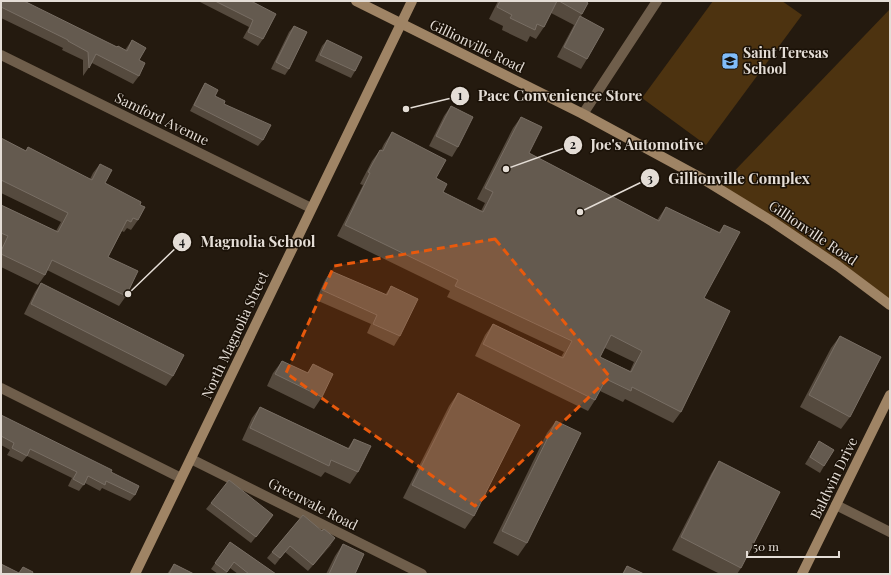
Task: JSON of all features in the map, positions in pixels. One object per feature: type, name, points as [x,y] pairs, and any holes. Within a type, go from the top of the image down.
[{"type":"street","name":"Gillionville Road","points":[[356,1],[583,114],[703,179],[766,217],[838,266],[890,304]]},
{"type":"street","name":"North Magnolia Street","points":[[135,574],[412,1]]},
{"type":"street","points":[[583,114],[657,1]]},
{"type":"street","name":"Samford Avenue","points":[[1,55],[311,208]]},
{"type":"street","points":[[1,388],[181,478]]},
{"type":"street","name":"Baldwin Drive","points":[[802,574],[890,395]]},
{"type":"street","name":"Greenvale Road","points":[[191,459],[422,574]]},
{"type":"street","points":[[836,506],[890,532]]},
{"type":"highlighted area","points":[[495,239],[610,377],[475,506],[286,373],[334,266]]},
{"type":"shaded area","points":[[713,1],[782,1],[802,15],[706,145],[642,98]]},
{"type":"shaded area","points":[[890,9],[890,303],[719,187]]},
{"type":"building","points":[[1,1],[24,1],[127,51],[132,40],[146,48],[139,60],[145,63],[139,76],[96,54],[89,68],[88,52],[68,40],[1,7]]},
{"type":"building","points":[[215,1],[251,1],[276,14],[263,39],[248,32],[253,20]]},
{"type":"building","points":[[500,1],[557,1],[544,27],[537,24],[535,30],[510,18],[512,15],[497,7]]},
{"type":"building","points":[[559,1],[585,1],[588,3],[582,14]]},
{"type":"building","points":[[580,16],[604,29],[587,59],[564,47]]},
{"type":"building","points":[[294,26],[307,32],[289,69],[276,62]]},
{"type":"building","points":[[327,40],[362,57],[355,71],[320,55]]},
{"type":"building","points":[[205,83],[218,90],[215,96],[225,101],[224,104],[271,125],[263,140],[194,105]]},
{"type":"building","points":[[451,106],[473,117],[458,147],[436,136]]},
{"type":"building","points":[[521,117],[542,127],[529,153],[659,221],[666,207],[720,233],[724,225],[740,232],[704,298],[730,311],[681,412],[632,387],[631,391],[606,379],[595,400],[483,344],[493,324],[563,358],[572,341],[455,286],[458,280],[345,225],[370,173],[368,172],[380,150],[383,151],[392,132],[446,160],[436,178],[447,184],[443,192],[483,212],[493,192],[485,188]],"holes":[[[611,335],[642,351],[631,372],[600,357]]]},
{"type":"building","points":[[1,138],[26,151],[28,147],[92,180],[100,164],[112,170],[105,183],[141,202],[140,205],[145,207],[138,220],[133,218],[131,222],[127,220],[108,257],[138,271],[126,296],[52,260],[45,275],[1,254],[8,236],[1,233],[1,205],[58,232],[68,213],[1,180]]},
{"type":"building","points":[[331,271],[387,295],[391,286],[418,299],[400,336],[373,324],[377,315],[322,290]]},
{"type":"building","points":[[41,283],[184,355],[173,376],[31,304]]},
{"type":"building","points":[[840,336],[881,357],[850,417],[809,395]]},
{"type":"building","points":[[282,361],[308,373],[313,364],[333,374],[322,397],[275,374]]},
{"type":"building","points":[[458,393],[520,425],[474,516],[412,485]]},
{"type":"building","points":[[260,407],[349,449],[354,439],[371,446],[358,472],[331,460],[329,466],[250,428]]},
{"type":"building","points":[[1,415],[112,470],[111,472],[139,486],[135,495],[106,481],[105,485],[88,476],[84,485],[73,479],[77,472],[30,449],[27,456],[12,448],[14,443],[1,436]]},
{"type":"building","points":[[556,421],[581,433],[527,543],[502,531]]},
{"type":"building","points":[[819,441],[834,450],[824,466],[810,457]]},
{"type":"building","points":[[719,461],[780,492],[741,568],[681,537]]},
{"type":"building","points":[[229,480],[273,515],[256,537],[211,503]]},
{"type":"building","points":[[303,515],[322,531],[324,529],[335,538],[313,565],[290,546],[280,558],[272,552]]},
{"type":"building","points":[[230,542],[276,574],[249,574],[234,562],[227,572],[215,563]]},
{"type":"building","points":[[343,544],[364,554],[355,574],[329,574]]},
{"type":"building","points":[[1,564],[19,573],[23,567],[33,572],[32,574],[1,574]]},
{"type":"building","points":[[174,564],[194,574],[169,574]]},
{"type":"building","points":[[627,566],[644,574],[623,574]]},
{"type":"place","name":"Saint Teresas School","points":[[730,61]]},
{"type":"place","name":"Pace Convenience Store","points":[[406,109]]},
{"type":"place","name":"Joe's Automotive","points":[[506,169]]},
{"type":"place","name":"Gillionville Complex","points":[[580,212]]},
{"type":"place","name":"Magnolia School","points":[[128,294]]}]
